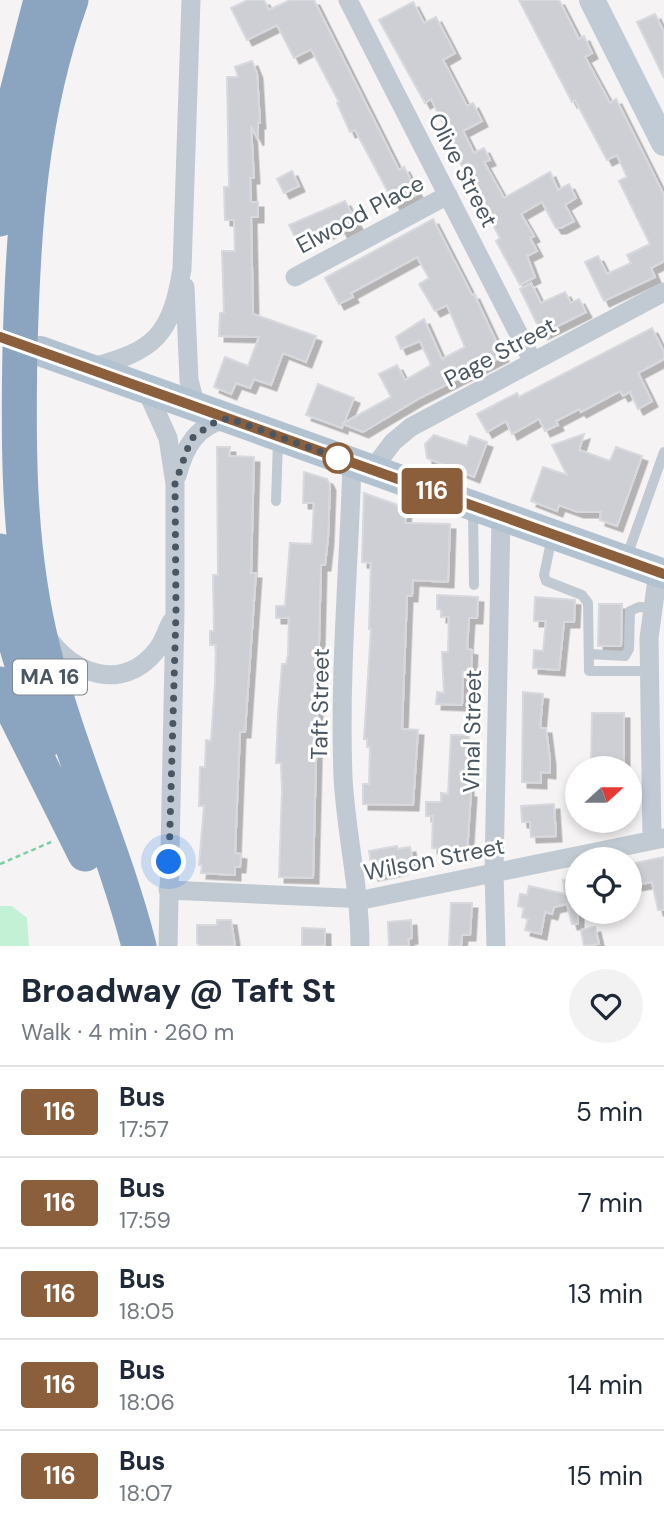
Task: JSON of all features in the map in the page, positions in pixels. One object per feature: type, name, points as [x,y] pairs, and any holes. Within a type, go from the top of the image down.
[{"type":"highway","points":[[0,219],[12,115],[41,0]]},
{"type":"highway","name":"MA 16","points":[[71,0],[57,43],[30,165],[22,291],[20,498],[34,607],[57,702],[121,884],[139,946]]},
{"type":"highway","name":"MA 16","points":[[0,551],[25,681],[70,847],[114,946]]},
{"type":"highway","points":[[0,684],[70,847]]},
{"type":"main road","points":[[40,351],[661,573]]},
{"type":"street","points":[[57,43],[83,0]]},
{"type":"street","points":[[176,0],[189,23]]},
{"type":"street","points":[[88,369],[132,353],[160,333],[176,307],[182,269],[191,0]]},
{"type":"street","name":"Olive Street","points":[[348,0],[533,362]]},
{"type":"street","points":[[592,0],[664,143]]},
{"type":"street","name":"Elwood Place","points":[[295,277],[448,195]]},
{"type":"street","points":[[182,269],[188,310],[189,380],[196,407]]},
{"type":"street","name":"Page Street","points":[[362,467],[411,427],[664,292]]},
{"type":"street","points":[[146,389],[166,431],[175,484],[176,611],[168,946]]},
{"type":"street","points":[[175,484],[191,439],[211,424],[228,418]]},
{"type":"street","name":"Taft Street","points":[[360,946],[359,900],[346,818],[343,755],[362,467]]},
{"type":"street","name":"Vinal Street","points":[[487,511],[496,946]]},
{"type":"street","points":[[658,839],[657,734],[650,671],[652,608],[661,573]]},
{"type":"street","points":[[34,607],[45,633],[64,657],[83,670],[103,675],[129,671],[150,658],[161,644],[176,611]]},
{"type":"street","name":"Wilson Street","points":[[168,890],[359,900],[658,839]]},
{"type":"lane","points":[[276,501],[279,437]]},
{"type":"lane","points":[[626,560],[664,452]]},
{"type":"lane","points":[[474,585],[487,511]]},
{"type":"lane","points":[[552,534],[544,578],[582,595],[588,603],[589,671],[650,671]]},
{"type":"lane","points":[[589,654],[625,656],[629,649],[631,611],[639,607],[652,608]]},
{"type":"path","points":[[0,863],[70,847]]},
{"type":"green space","points":[[0,906],[12,906],[27,918],[29,946],[0,946]]},
{"type":"building","points":[[248,0],[264,0],[269,10],[290,0],[314,0],[399,170],[404,167],[418,194],[395,205],[355,130],[350,132],[337,103],[339,102],[311,49],[294,58],[277,25],[247,40],[231,8]]},
{"type":"building","points":[[519,0],[559,0],[579,39],[584,36],[592,53],[585,57],[610,103],[616,99],[664,195],[664,261],[651,268],[655,277],[604,301],[585,262],[598,256],[607,274],[631,263],[627,255],[650,244],[619,181],[627,177],[617,155],[607,160],[575,100],[572,102]]},
{"type":"building","points":[[413,2],[424,23],[436,17],[455,53],[443,60],[467,106],[473,103],[482,121],[463,131],[474,153],[484,148],[490,160],[484,162],[504,198],[550,172],[558,190],[569,184],[576,198],[565,205],[574,221],[561,228],[556,228],[542,202],[521,214],[534,236],[530,238],[537,251],[527,256],[535,277],[520,285],[496,241],[500,238],[484,208],[487,207],[454,153],[457,151],[431,99],[425,103],[379,20]]},
{"type":"building","points":[[655,14],[664,32],[664,78],[637,22]]},
{"type":"building","points":[[252,61],[257,73],[260,123],[258,140],[251,126],[254,178],[250,178],[251,202],[258,202],[258,217],[251,217],[253,314],[316,336],[306,362],[283,353],[271,385],[254,379],[250,388],[236,383],[231,394],[214,387],[225,357],[248,366],[259,337],[219,336],[220,313],[224,313],[222,251],[235,251],[234,220],[225,220],[224,187],[229,187],[227,77],[238,77],[235,67]]},
{"type":"building","points":[[292,171],[299,186],[284,193],[277,179]]},
{"type":"building","points":[[345,201],[357,224],[342,232],[340,227],[300,247],[289,225]]},
{"type":"building","points":[[433,219],[472,295],[474,294],[503,356],[420,398],[363,432],[343,424],[342,428],[306,415],[318,384],[354,398],[344,423],[391,397],[379,374],[397,365],[405,380],[431,365],[420,341],[401,349],[396,337],[424,319],[442,359],[465,347],[447,305],[435,311],[419,284],[429,278],[417,257],[351,293],[353,297],[339,304],[325,278]]},
{"type":"building","points":[[531,283],[541,303],[565,292],[571,303],[579,299],[586,312],[542,334],[520,289]]},
{"type":"building","points":[[652,328],[664,352],[664,359],[638,373],[652,401],[638,409],[630,392],[623,396],[620,391],[581,412],[579,409],[556,421],[558,425],[545,431],[539,419],[512,434],[506,421],[487,432],[477,414],[517,393],[519,397]]},
{"type":"building","points":[[584,434],[579,450],[610,461],[616,447],[642,456],[617,526],[600,520],[601,512],[578,512],[559,505],[557,511],[531,501],[543,467],[567,475],[552,445]]},
{"type":"building","points":[[434,435],[467,446],[470,436],[487,442],[474,477],[427,458],[425,444]]},
{"type":"building","points":[[217,447],[230,447],[229,456],[254,457],[251,573],[256,573],[245,732],[240,732],[235,853],[241,854],[240,867],[235,867],[235,875],[201,873],[202,865],[199,865],[204,806],[199,806],[200,767],[205,767],[206,740],[211,741],[215,684],[216,645],[210,645],[210,631],[214,631],[213,575],[218,575]]},
{"type":"building","points":[[304,472],[327,479],[330,485],[325,565],[321,565],[313,878],[279,877],[282,791],[281,763],[276,763],[282,664],[286,664],[288,655],[289,618],[276,618],[276,606],[285,606],[290,543],[312,544],[314,503],[303,503]]},
{"type":"building","points":[[364,493],[406,508],[405,523],[450,524],[448,582],[413,580],[412,596],[407,596],[402,729],[418,730],[413,805],[363,804],[363,784],[369,784],[370,747],[367,747],[367,739],[364,739],[371,629],[371,563],[362,562]]},
{"type":"building","points":[[437,595],[478,597],[477,618],[469,618],[467,649],[472,650],[471,672],[463,672],[462,705],[436,704],[437,692],[444,693],[442,652],[448,652],[449,617],[441,617],[441,610],[437,609]]},
{"type":"building","points":[[535,597],[575,600],[574,622],[564,622],[559,670],[533,668],[534,650],[543,651],[546,621],[534,621]]},
{"type":"building","points":[[599,604],[622,604],[621,646],[598,646]]},
{"type":"building","points":[[523,692],[543,694],[540,728],[546,728],[550,773],[541,772],[541,783],[522,782]]},
{"type":"building","points":[[592,713],[624,713],[624,756],[591,756]]},
{"type":"building","points":[[451,735],[469,735],[468,792],[471,792],[467,854],[432,848],[433,816],[426,816],[426,802],[441,802],[441,793],[448,794]]},
{"type":"building","points":[[554,804],[556,836],[531,837],[530,822],[522,822],[521,806]]},
{"type":"building","points":[[397,846],[398,849],[410,847],[413,863],[401,865],[402,869],[373,875],[369,851]]},
{"type":"building","points":[[664,857],[664,910],[658,910],[652,882],[642,884],[642,862]]},
{"type":"building","points":[[529,886],[565,894],[565,904],[554,907],[552,914],[545,912],[541,934],[525,930],[528,919],[522,917],[524,908],[518,906],[520,894],[527,895]]},
{"type":"building","points":[[451,903],[472,903],[470,935],[462,935],[461,946],[449,946]]},
{"type":"building","points":[[217,920],[231,920],[235,946],[200,946],[197,943],[197,925],[217,925]]},
{"type":"building","points":[[411,920],[412,938],[408,939],[409,946],[389,946],[388,922]]},
{"type":"building","points":[[595,927],[599,944],[584,946],[581,930]]},
{"type":"building","points":[[302,928],[325,929],[325,946],[302,946]]},
{"type":"bus line","name":"116","points":[[0,337],[664,574]]},
{"type":"route","points":[[169,862],[176,611],[175,484],[185,450],[191,439],[204,428],[228,418],[346,461],[338,458]]}]
